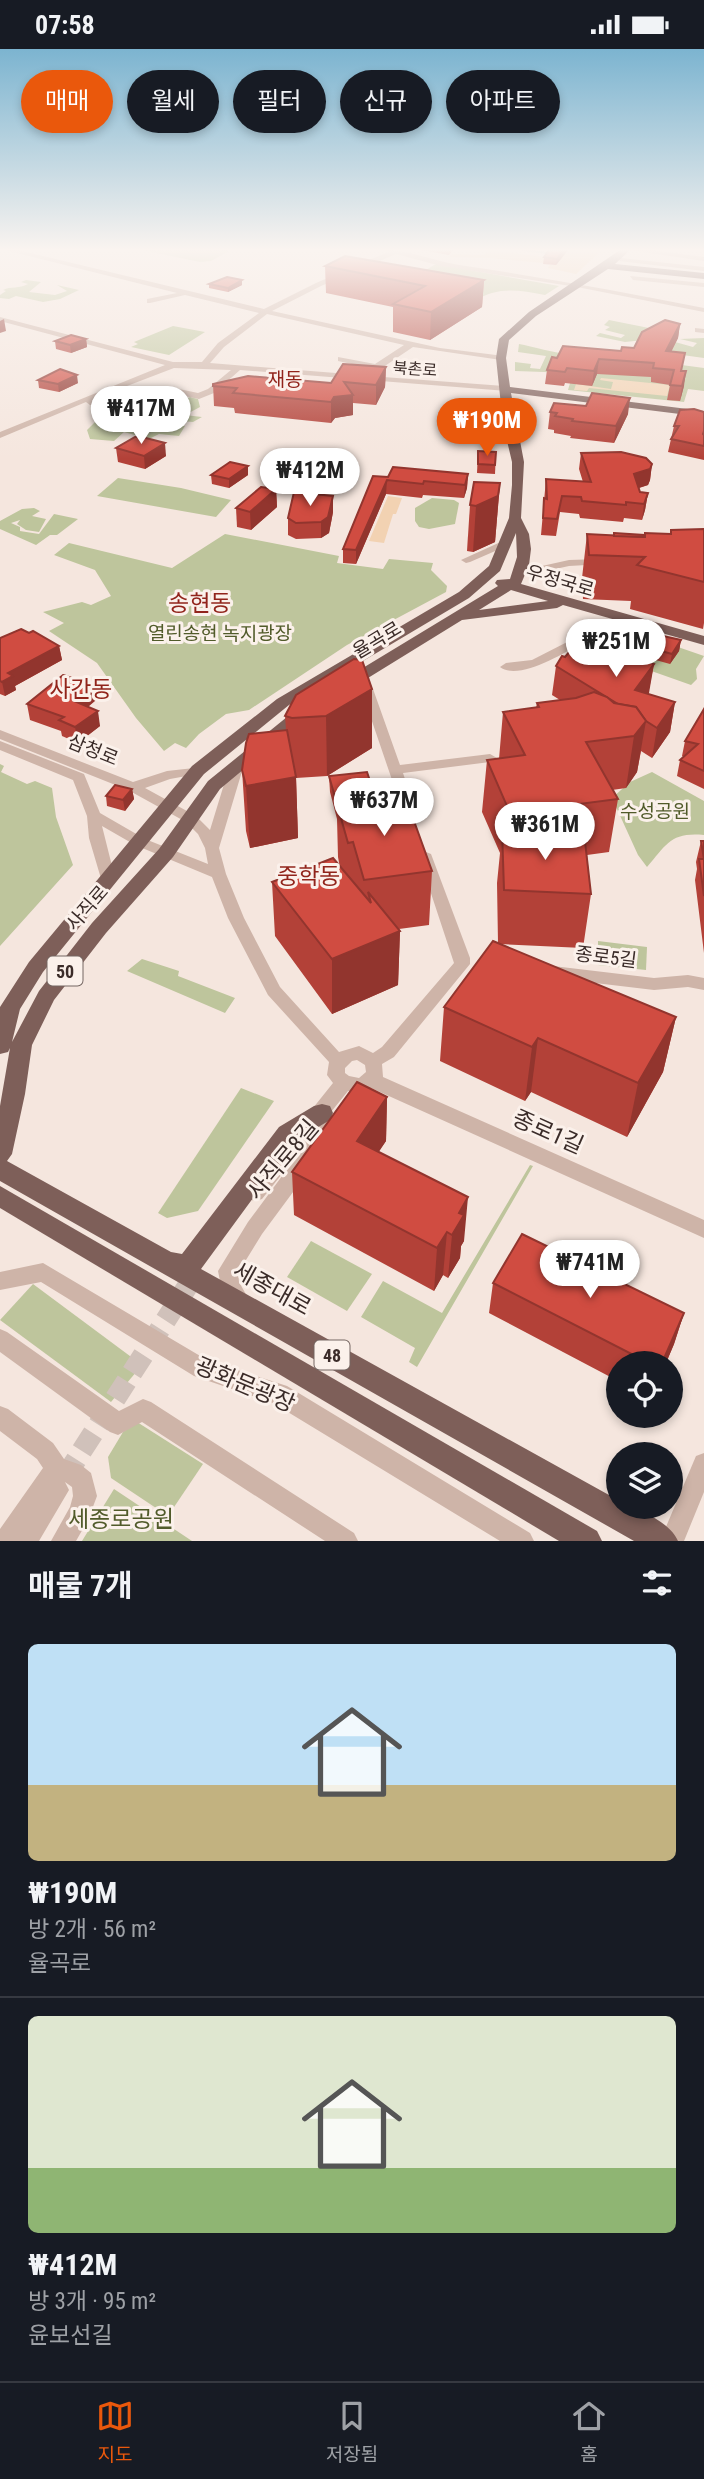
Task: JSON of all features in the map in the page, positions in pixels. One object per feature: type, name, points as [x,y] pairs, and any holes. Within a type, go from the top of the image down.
[{"type":"main road","points":[[501,358],[503,342],[509,334],[529,320]]},
{"type":"main road","name":"율곡로","points":[[168,807],[198,770],[283,702],[464,595],[489,575],[498,562],[515,518],[518,462],[509,424],[501,358]]},
{"type":"main road","points":[[504,389],[525,388],[682,408],[704,414]]},
{"type":"main road","points":[[504,389],[551,397],[638,403]]},
{"type":"main road","points":[[508,404],[525,398],[551,397]]},
{"type":"main road","points":[[682,408],[704,407]]},
{"type":"main road","name":"율곡로","points":[[338,690],[369,668],[514,580],[526,550],[522,529],[515,518]]},
{"type":"main road","name":"우정국로","points":[[489,575],[514,580],[564,603],[704,641]]},
{"type":"main road","points":[[452,618],[564,603]]},
{"type":"main road","name":"50","points":[[191,819],[214,785],[292,719],[315,704]]},
{"type":"main road","name":"사직로","points":[[0,1046],[10,1008],[36,967],[168,807]]},
{"type":"main road","name":"사직로","points":[[0,1154],[15,1094],[21,1045],[37,1010],[92,936],[166,853],[191,819]]},
{"type":"main road","points":[[167,1262],[184,1266],[191,1262],[287,1134],[321,1113]]},
{"type":"main road","name":"세종대로","points":[[0,1169],[663,1541]]},
{"type":"main road","name":"48","points":[[0,1196],[587,1541]]},
{"type":"main road","points":[[0,1213],[34,1216]]},
{"type":"street","name":"북촌로","points":[[2,320],[173,365],[204,365],[504,389]]},
{"type":"street","points":[[204,365],[223,343],[251,320]]},
{"type":"street","points":[[296,320],[440,350],[501,358]]},
{"type":"street","points":[[358,379],[411,344]]},
{"type":"street","points":[[324,376],[346,360],[377,367]]},
{"type":"street","points":[[0,435],[173,365]]},
{"type":"street","points":[[76,403],[160,396],[176,390],[192,396],[204,394],[238,368]]},
{"type":"street","points":[[276,481],[291,461]]},
{"type":"street","points":[[489,575],[466,560],[505,543]]},
{"type":"street","points":[[514,580],[569,563],[610,562]]},
{"type":"street","points":[[506,667],[536,663],[575,642]]},
{"type":"street","points":[[369,668],[366,684],[372,708],[413,821]]},
{"type":"street","points":[[338,690],[349,688],[356,691],[372,708]]},
{"type":"street","name":"삼청로","points":[[0,734],[133,787],[191,819]]},
{"type":"street","name":"삼청로","points":[[0,745],[79,777],[94,816],[93,827],[104,856],[107,878]]},
{"type":"street","points":[[395,771],[491,758]]},
{"type":"street","points":[[212,848],[236,768]]},
{"type":"street","points":[[133,787],[167,775],[198,770]]},
{"type":"street","points":[[94,816],[140,842],[218,874]]},
{"type":"street","points":[[191,819],[204,832],[212,848],[218,874],[251,950],[274,991],[330,1055],[339,1061],[335,1070],[344,1083],[362,1085],[372,1066],[388,1052],[469,959],[422,846]]},
{"type":"street","name":"종로5길","points":[[541,971],[653,984],[688,981],[704,984]]},
{"type":"street","name":"종로1길","points":[[339,1061],[353,1053],[372,1066],[704,1229]]},
{"type":"street","name":"사직로8길","points":[[221,1235],[344,1083]]},
{"type":"street","points":[[249,1309],[234,1295],[229,1284],[228,1271],[309,1155],[321,1113]]},
{"type":"street","name":"광화문광장","points":[[0,1281],[43,1272],[202,1369],[279,1394],[522,1541]]},
{"type":"street","points":[[0,1339],[118,1424],[143,1410],[346,1541]]},
{"type":"street","points":[[0,1417],[45,1451],[57,1479]]},
{"type":"street","points":[[672,1541],[704,1464]]},
{"type":"street","points":[[6,1541],[57,1479],[73,1473],[83,1481],[85,1496],[80,1512],[62,1541]]},
{"type":"street","points":[[24,1541],[57,1479]]},
{"type":"green space","points":[[609,320],[649,328],[663,334],[668,340],[693,347],[697,343],[680,339],[704,338],[704,358],[668,353],[644,340],[625,342],[596,336],[600,333],[621,338],[625,335],[605,330],[610,327],[604,325]]},
{"type":"green space","points":[[173,326],[205,332],[169,355],[131,347],[138,344],[134,342]]},
{"type":"green space","points":[[519,344],[567,354],[586,352],[593,348],[612,352],[614,356],[704,368],[704,391],[688,389],[684,402],[568,390],[573,373],[515,371],[515,362],[531,364],[530,368],[540,369],[546,356],[518,352]]},
{"type":"green space","points":[[190,397],[198,399],[200,407],[185,415],[202,417],[193,422],[169,420],[166,424],[185,426],[179,436],[159,434],[149,439],[124,432],[114,441],[90,439],[87,430],[101,416],[92,414],[109,407],[128,407],[130,403],[144,402],[135,412],[106,413],[101,427],[123,429],[145,409]]},
{"type":"green space","points":[[118,478],[181,488],[231,500],[216,517],[97,496]]},
{"type":"green space","points":[[432,498],[459,503],[455,524],[429,529],[419,527],[415,521],[415,508]]},
{"type":"green space","points":[[34,508],[40,511],[32,516],[46,519],[39,532],[26,530],[17,524],[20,520],[11,523],[20,527],[20,531],[39,534],[54,514],[78,519],[57,535],[50,535],[36,545],[0,529],[0,521],[22,509]]},
{"type":"green space","name":"열린송현 녹지광장","points":[[225,534],[339,556],[337,563],[383,569],[389,559],[433,563],[431,570],[447,586],[446,592],[347,645],[249,710],[226,714],[199,734],[186,748],[175,743],[164,751],[136,718],[97,663],[49,631],[64,623],[43,612],[82,602],[91,605],[111,596],[95,570],[54,555],[69,543],[172,568]]},
{"type":"green space","points":[[649,637],[704,656],[696,669],[697,679],[691,685],[626,662]]},
{"type":"green space","points":[[0,764],[4,766],[1,772],[27,784],[35,781],[52,788],[56,817],[73,865],[0,946]]},
{"type":"green space","name":"수성공원","points":[[652,772],[704,801],[704,835],[684,835],[671,841],[647,867],[638,855],[612,798],[630,782]]},
{"type":"green space","points":[[598,941],[647,947],[646,970],[598,965]]},
{"type":"green space","points":[[142,959],[179,971],[178,976],[235,998],[225,1013],[127,971]]},
{"type":"green space","points":[[241,1088],[274,1101],[198,1211],[167,1218],[158,1213]]},
{"type":"green space","points":[[530,1165],[533,1166],[417,1367],[409,1362],[415,1348],[361,1317],[383,1281],[442,1313]]},
{"type":"green space","points":[[311,1241],[372,1274],[347,1311],[287,1277]]},
{"type":"green space","points":[[33,1284],[142,1365],[111,1402],[0,1320]]},
{"type":"green space","points":[[137,1422],[203,1464],[168,1516],[111,1478],[108,1457],[123,1432]]},
{"type":"green space","name":"세종로공원","points":[[114,1489],[192,1541],[82,1541]]},
{"type":"sand","points":[[600,380],[670,385],[667,396],[589,388],[587,391],[574,390],[576,384],[611,389],[613,382]]},
{"type":"sand","points":[[388,496],[402,498],[396,514],[393,514],[384,543],[369,541]]},
{"type":"building","points":[[665,320],[680,324],[666,351],[685,353],[681,371],[686,371],[682,386],[670,385],[674,370],[653,368],[654,363],[599,359],[594,371],[567,368],[565,372],[547,370],[552,357],[557,358],[563,346],[621,351],[622,347],[634,348],[642,332]]},
{"type":"building","points":[[71,335],[86,339],[70,345],[55,341]]},
{"type":"building","points":[[343,364],[386,367],[376,385],[344,382],[353,395],[334,397],[331,402],[233,393],[237,388],[213,386],[248,376],[331,383]]},
{"type":"building","points":[[60,369],[77,375],[58,384],[38,380]]},
{"type":"building","points":[[592,393],[630,398],[616,426],[572,421],[573,419],[555,416],[557,413],[550,412],[554,403],[586,406]]},
{"type":"building","points":[[109,405],[120,405],[117,419],[105,419]]},
{"type":"building","points":[[694,409],[704,412],[704,446],[671,439],[679,426],[674,426],[680,410]]},
{"type":"building","points":[[135,437],[165,443],[144,456],[116,448]]},
{"type":"building","points":[[478,451],[496,452],[495,465],[478,464]]},
{"type":"building","points":[[621,452],[646,458],[652,464],[650,469],[634,474],[640,492],[648,493],[644,504],[582,501],[581,497],[562,496],[557,519],[543,518],[544,498],[547,499],[546,479],[591,482],[581,453]]},
{"type":"building","points":[[230,462],[248,466],[229,479],[211,475]]},
{"type":"building","points":[[393,467],[468,474],[465,485],[387,480],[356,550],[343,549],[373,476],[388,477]]},
{"type":"building","points":[[474,482],[500,483],[498,496],[476,506],[470,505]]},
{"type":"building","points":[[261,487],[276,489],[250,512],[236,508]]},
{"type":"building","points":[[294,492],[333,496],[328,517],[321,522],[296,523],[288,518]]},
{"type":"building","points":[[704,529],[704,582],[637,565],[645,557],[589,555],[587,534],[645,537],[645,533],[671,534],[671,530]]},
{"type":"building","points":[[614,533],[644,535],[644,537],[614,536]]},
{"type":"building","points":[[21,629],[29,633],[33,631],[59,646],[8,673],[13,676],[2,682],[0,638]]},
{"type":"building","points":[[663,636],[681,640],[672,654],[654,649]]},
{"type":"building","points":[[576,644],[614,654],[620,646],[637,651],[633,658],[654,664],[635,690],[675,702],[657,728],[646,721],[636,707],[618,704],[556,666],[562,656],[565,657]]},
{"type":"building","points":[[354,659],[362,660],[372,689],[326,716],[285,716],[296,695]]},
{"type":"building","points":[[63,675],[93,685],[74,701],[98,711],[75,727],[59,720],[64,717],[27,704]]},
{"type":"building","points":[[594,692],[614,703],[636,707],[646,721],[634,736],[586,742],[618,799],[510,813],[487,760],[525,755],[503,712],[539,707],[537,703],[576,698]]},
{"type":"building","points":[[704,709],[704,771],[680,760],[698,744],[685,741]]},
{"type":"building","points":[[287,730],[296,777],[246,786],[242,770],[249,734]]},
{"type":"building","points":[[367,772],[376,799],[337,804],[329,776]]},
{"type":"building","points":[[115,785],[132,789],[123,800],[106,796]]},
{"type":"building","points":[[405,796],[432,871],[364,880],[353,842],[348,843],[337,804]]},
{"type":"building","points":[[502,830],[584,833],[591,894],[504,890]]},
{"type":"building","points":[[333,858],[371,903],[368,892],[400,931],[332,959],[272,882]]},
{"type":"building","points":[[699,859],[704,859],[704,896]]},
{"type":"building","points":[[493,941],[676,1017],[638,1083],[538,1038],[532,1047],[444,1007]]},
{"type":"building","points":[[357,1082],[387,1097],[357,1141],[468,1197],[459,1213],[464,1215],[452,1235],[447,1232],[437,1248],[292,1172]]},
{"type":"building","points":[[522,1234],[684,1313],[667,1351],[626,1351],[493,1283]]},
{"type":"tunnel","points":[[65,1477],[196,1273]]},
{"type":"district","name":"재동","points":[[285,379]]},
{"type":"district","name":"송현동","points":[[200,603]]},
{"type":"district","name":"사간동","points":[[81,689]]},
{"type":"district","name":"중학동","points":[[309,876]]}]
